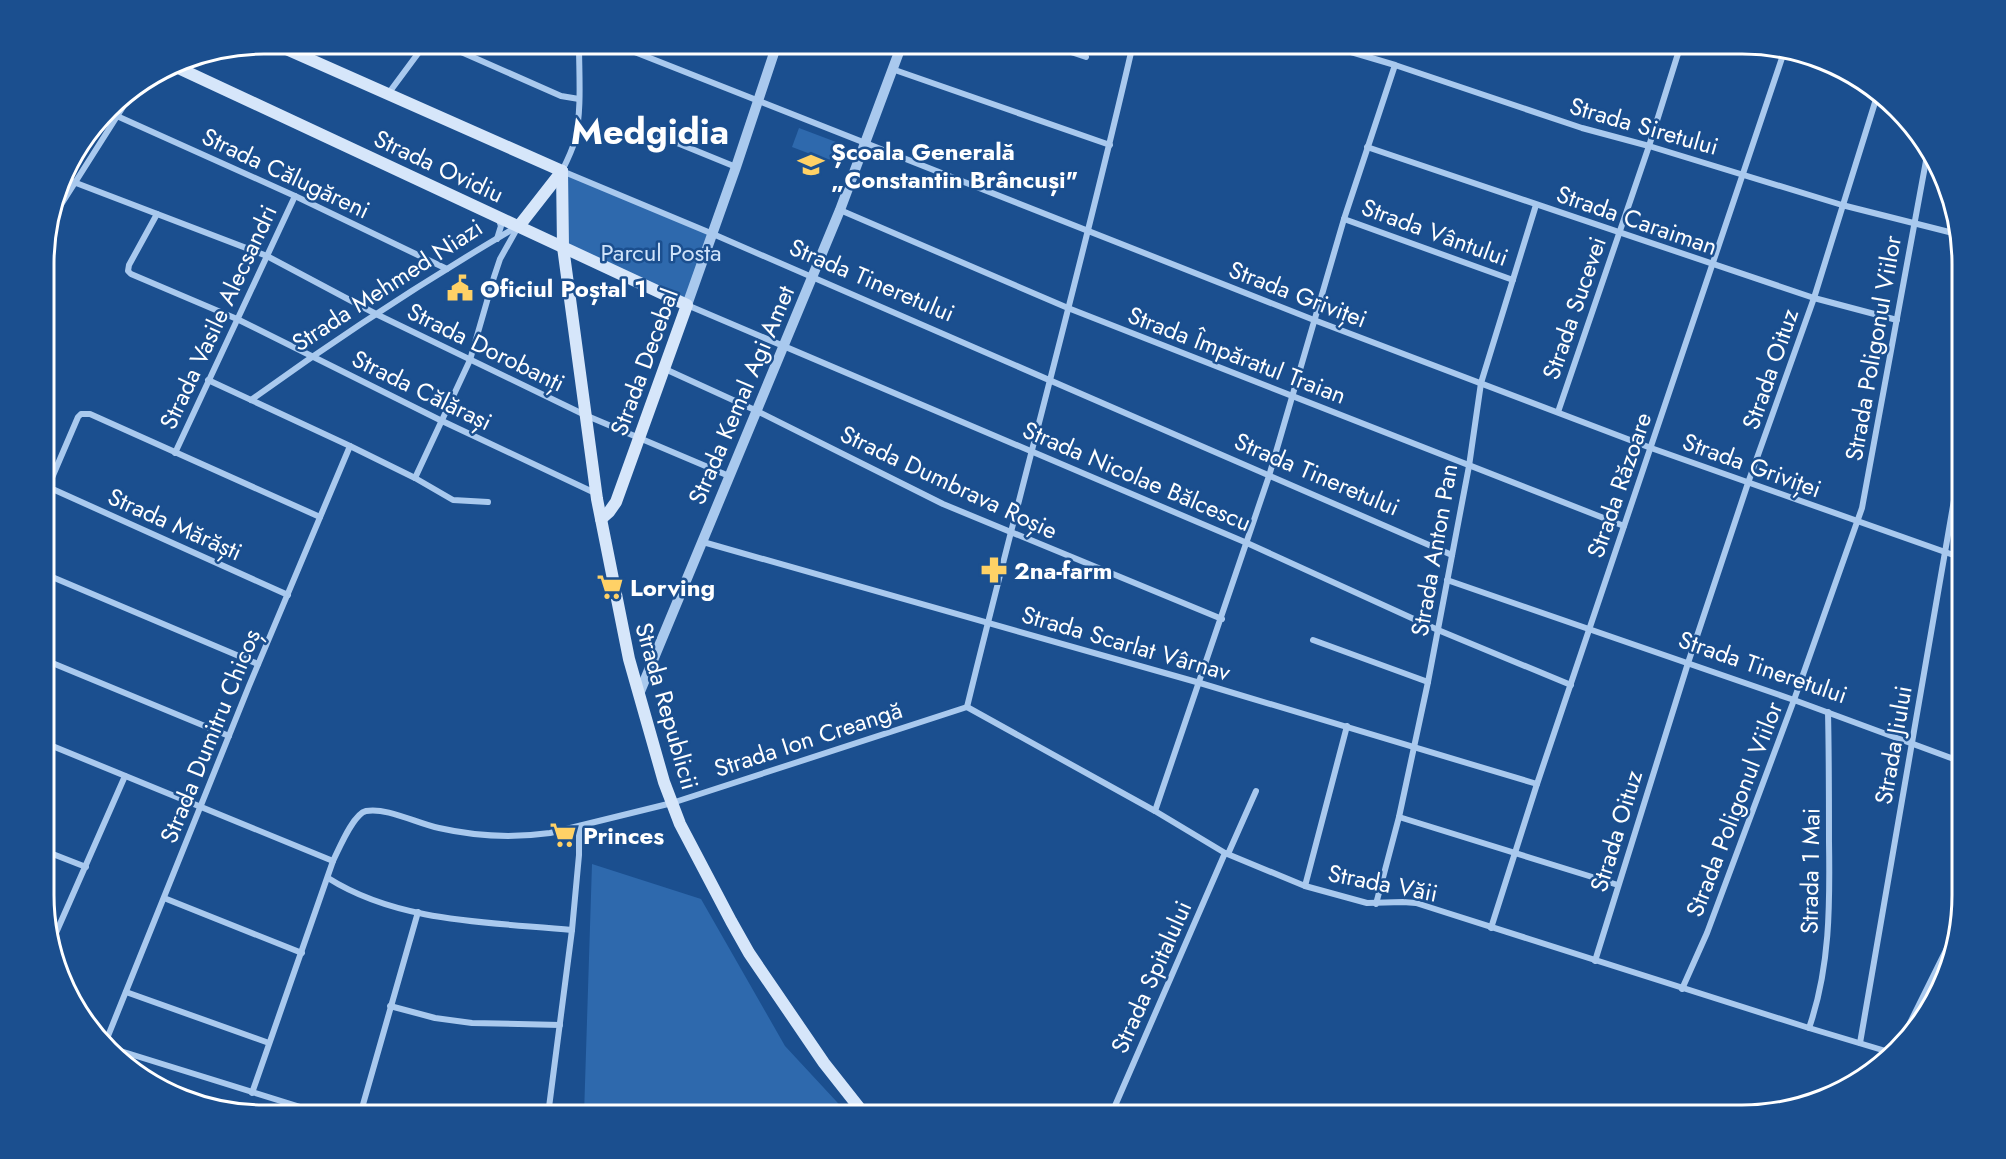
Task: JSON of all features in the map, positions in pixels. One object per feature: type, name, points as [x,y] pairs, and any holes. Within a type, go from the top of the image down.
[{"type":"main road","name":"Strada Tineretului","points":[[298,54],[562,171]]},
{"type":"main road","name":"Strada Ovidiu","points":[[183,70],[687,304]]},
{"type":"main road","name":"Strada Mehmed Niazi","points":[[519,226],[562,171]]},
{"type":"main road","name":"Strada Republicii","points":[[562,171],[563,247],[596,493],[629,659],[672,803],[703,869],[749,953],[819,1055],[857,1105]]},
{"type":"main road","name":"Strada Decebal","points":[[601,519],[616,502],[687,304]]},
{"type":"street","points":[[388,94],[418,54]]},
{"type":"street","points":[[466,54],[561,96],[579,99]]},
{"type":"street","name":"Strada Republicii","points":[[562,171],[575,139],[579,99],[579,54]]},
{"type":"street","name":"Strada Griviței","points":[[640,54],[1314,320],[1651,448],[1952,555]]},
{"type":"street","name":"Strada Decebal","points":[[687,304],[774,54]]},
{"type":"street","name":"Strada Kemal Agi Amet","points":[[639,694],[840,210],[898,54]]},
{"type":"street","points":[[1077,54],[1086,57]]},
{"type":"street","points":[[967,707],[1110,145],[1131,54]]},
{"type":"street","name":"Strada Siretului","points":[[1358,54],[1582,128],[1842,205],[1949,232]]},
{"type":"street","name":"Strada Sucevei","points":[[1558,412],[1649,146],[1678,54]]},
{"type":"street","name":"Strada Răzoare","points":[[1491,928],[1537,784],[1782,58]]},
{"type":"street","points":[[1155,811],[1269,476],[1344,219],[1395,65]]},
{"type":"street","points":[[892,69],[1110,145]]},
{"type":"street","name":"Strada Oituz","points":[[1595,961],[1688,663],[1748,483],[1814,298],[1875,102]]},
{"type":"street","points":[[64,200],[119,113]]},
{"type":"street","name":"Strada Călugăreni","points":[[117,116],[295,196],[447,269]]},
{"type":"street","points":[[660,136],[736,167]]},
{"type":"street","name":"Strada Caraiman","points":[[1367,147],[1814,298],[1897,320]]},
{"type":"street","name":"Strada Poligonul Viilor","points":[[1682,988],[1707,933],[1863,508],[1926,162]]},
{"type":"street","name":"Strada Tineretului","points":[[562,171],[713,234],[1452,555]]},
{"type":"street","name":"Strada Dorobanți","points":[[71,181],[267,256],[376,314],[585,415],[729,476]]},
{"type":"street","name":"Strada Vasile Alecsandri","points":[[175,453],[295,196]]},
{"type":"street","name":"Strada Anton Pan","points":[[1376,904],[1399,818],[1428,682],[1448,580],[1481,383],[1536,205]]},
{"type":"street","name":"Strada Împăratul Traian","points":[[840,210],[1068,308],[1624,526]]},
{"type":"street","name":"Strada Călărași","points":[[157,214],[129,265],[131,274],[237,319],[311,357],[596,493]]},
{"type":"street","points":[[496,239],[501,226],[498,217]]},
{"type":"street","name":"Strada Vântului","points":[[1344,219],[1513,280]]},
{"type":"street","points":[[415,478],[470,360],[500,259],[519,226]]},
{"type":"street","name":"Strada Mehmed Niazi","points":[[251,400],[376,314],[519,226]]},
{"type":"street","name":"Strada Nicolae Bălcescu","points":[[687,304],[1247,543],[1438,630],[1571,685]]},
{"type":"street","name":"Strada Dumbrava Roșie","points":[[664,368],[757,411],[943,504],[1222,619]]},
{"type":"street","points":[[208,380],[350,446],[415,478],[453,500],[488,502]]},
{"type":"street","points":[[54,474],[78,417],[81,414],[90,414],[320,517]]},
{"type":"street","name":"Strada Dumitru Chicoș","points":[[108,1035],[258,664],[350,446]]},
{"type":"street","name":"Strada Mărăști","points":[[54,493],[288,595]]},
{"type":"street","name":"Strada Jiului","points":[[1860,1043],[1952,516]]},
{"type":"street","name":"Strada Scarlat Vârnav","points":[[703,542],[1200,682],[1537,784]]},
{"type":"street","points":[[54,578],[258,664]]},
{"type":"street","name":"Strada Tineretului","points":[[1448,580],[1828,712],[1952,758]]},
{"type":"street","points":[[1313,640],[1428,682]]},
{"type":"street","points":[[54,664],[229,736]]},
{"type":"street","name":"Strada Ion Creangă","points":[[333,861],[358,815],[366,811],[384,812],[440,828],[480,834],[532,836],[672,803],[967,707]]},
{"type":"street","name":"Strada Văii","points":[[967,707],[1155,811],[1226,854],[1305,886],[1367,903],[1416,903],[1883,1050]]},
{"type":"street","name":"Strada 1 Mai","points":[[1809,1028],[1816,1010],[1825,968],[1830,909],[1828,712]]},
{"type":"street","points":[[1305,886],[1347,726]]},
{"type":"street","points":[[54,747],[333,861],[252,1093]]},
{"type":"street","points":[[57,930],[125,776]]},
{"type":"street","points":[[1226,854],[1256,791]]},
{"type":"street","points":[[1399,818],[1618,885]]},
{"type":"street","points":[[549,1105],[572,930],[579,855],[579,826]]},
{"type":"street","points":[[54,854],[86,867]]},
{"type":"street","name":"Strada Spitalului","points":[[1115,1105],[1226,854]]},
{"type":"street","points":[[328,878],[375,902],[418,912],[572,930]]},
{"type":"street","points":[[164,898],[302,953]]},
{"type":"street","points":[[363,1105],[418,912]]},
{"type":"street","points":[[1912,1019],[1942,957]]},
{"type":"street","points":[[126,992],[269,1043]]},
{"type":"street","points":[[390,1006],[435,1018],[472,1023],[560,1025]]},
{"type":"street","points":[[126,1053],[291,1105]]},
{"type":"street","points":[[134,1060],[135,1056]]},
{"type":"green space","points":[[799,128],[836,142],[829,161],[792,147]]},
{"type":"green space","name":"Parcul Posta","points":[[562,171],[713,234],[687,305],[563,247]]},
{"type":"green space","points":[[592,864],[701,899],[785,1046],[840,1105],[584,1105]]},
{"type":"place","name":"Școala Generală „Constantin Brâncuși\"","points":[[811,165]]},
{"type":"place","name":"Oficiul Poștal 1","points":[[460,288]]},
{"type":"place","name":"2na-farm","points":[[994,570]]},
{"type":"place","name":"Lorving","points":[[610,587]]},
{"type":"place","name":"Princes","points":[[563,835]]},
{"type":"district","name":"Medgidia","points":[[650,131]]}]
